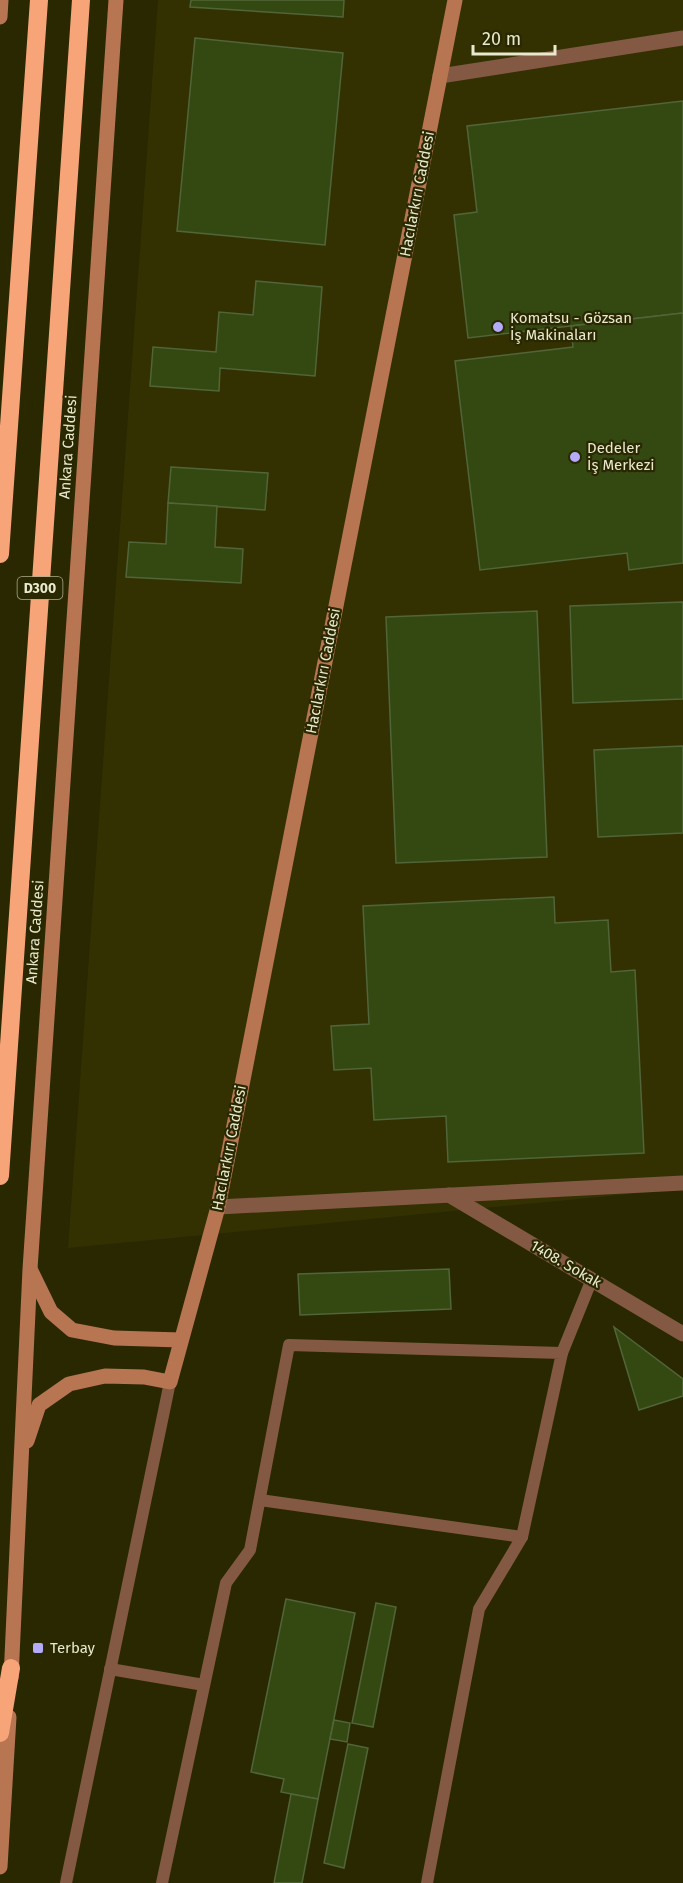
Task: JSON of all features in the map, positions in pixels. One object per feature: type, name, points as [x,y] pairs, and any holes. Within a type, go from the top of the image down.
[{"type":"highway","points":[[0,554],[39,0]]},
{"type":"highway","name":"Ankara Caddesi","points":[[0,1176],[81,0]]},
{"type":"highway","points":[[0,1733],[11,1668]]},
{"type":"main road","points":[[0,17],[1,0]]},
{"type":"main road","name":"Ankara Caddesi","points":[[0,1867],[30,1269],[116,0]]},
{"type":"main road","name":"Hacılarkırı Caddesi","points":[[170,1382],[218,1207],[455,0]]},
{"type":"main road","points":[[30,1269],[51,1312],[72,1330],[114,1338],[181,1340]]},
{"type":"main road","points":[[21,1461],[39,1405],[69,1384],[105,1376],[144,1377],[170,1382]]},
{"type":"street","points":[[440,76],[683,38]]},
{"type":"street","points":[[218,1207],[683,1183]]},
{"type":"street","name":"1408. Sokak","points":[[449,1195],[683,1334]]},
{"type":"lane","points":[[427,1883],[480,1609],[522,1537],[562,1353],[592,1279]]},
{"type":"lane","points":[[162,1883],[226,1583],[250,1550],[289,1345],[562,1353]]},
{"type":"lane","points":[[66,1883],[170,1382]]},
{"type":"lane","points":[[260,1500],[522,1537]]},
{"type":"lane","points":[[110,1669],[204,1685]]},
{"type":"shaded area","points":[[158,0],[683,0],[683,1189],[68,1248]]},
{"type":"building","points":[[191,0],[344,0],[343,17],[190,7]]},
{"type":"building","points":[[195,38],[343,53],[325,245],[177,231]]},
{"type":"building","points":[[683,101],[683,313],[468,338],[454,215],[477,212],[467,126]]},
{"type":"building","points":[[256,281],[322,287],[315,376],[220,368],[219,391],[150,386],[153,347],[216,352],[219,312],[253,315]]},
{"type":"building","name":"Dedeler İş Merkezi","points":[[683,313],[683,563],[629,570],[627,553],[480,570],[455,361],[573,347],[571,326]]},
{"type":"building","points":[[171,467],[268,473],[265,510],[168,503]]},
{"type":"building","points":[[168,503],[217,506],[215,547],[243,549],[241,583],[126,577],[129,542],[166,544]]},
{"type":"building","points":[[683,602],[683,699],[573,703],[570,606]]},
{"type":"building","points":[[537,611],[547,857],[396,863],[386,617]]},
{"type":"building","points":[[683,746],[683,833],[598,837],[594,750]]},
{"type":"building","points":[[554,897],[555,923],[608,920],[611,972],[635,970],[644,1153],[448,1162],[446,1116],[374,1120],[371,1068],[334,1070],[331,1026],[369,1024],[363,906]]},
{"type":"building","points":[[449,1269],[451,1309],[300,1315],[298,1274]]},
{"type":"building","points":[[614,1327],[683,1379],[683,1396],[639,1410]]},
{"type":"building","points":[[286,1599],[355,1613],[318,1799],[281,1792],[284,1779],[251,1772]]},
{"type":"building","points":[[376,1603],[396,1607],[373,1727],[352,1723]]},
{"type":"building","points":[[334,1720],[350,1723],[347,1742],[330,1739]]},
{"type":"building","points":[[348,1744],[368,1748],[344,1868],[324,1863]]},
{"type":"building","points":[[291,1794],[318,1799],[302,1883],[274,1883]]},
{"type":"place","name":"Komatsu - Gözsan İş Makinaları","points":[[498,327]]},
{"type":"place","name":"Dedeler İş Merkezi","points":[[575,457]]},
{"type":"place","name":"Terbay","points":[[38,1648]]}]
